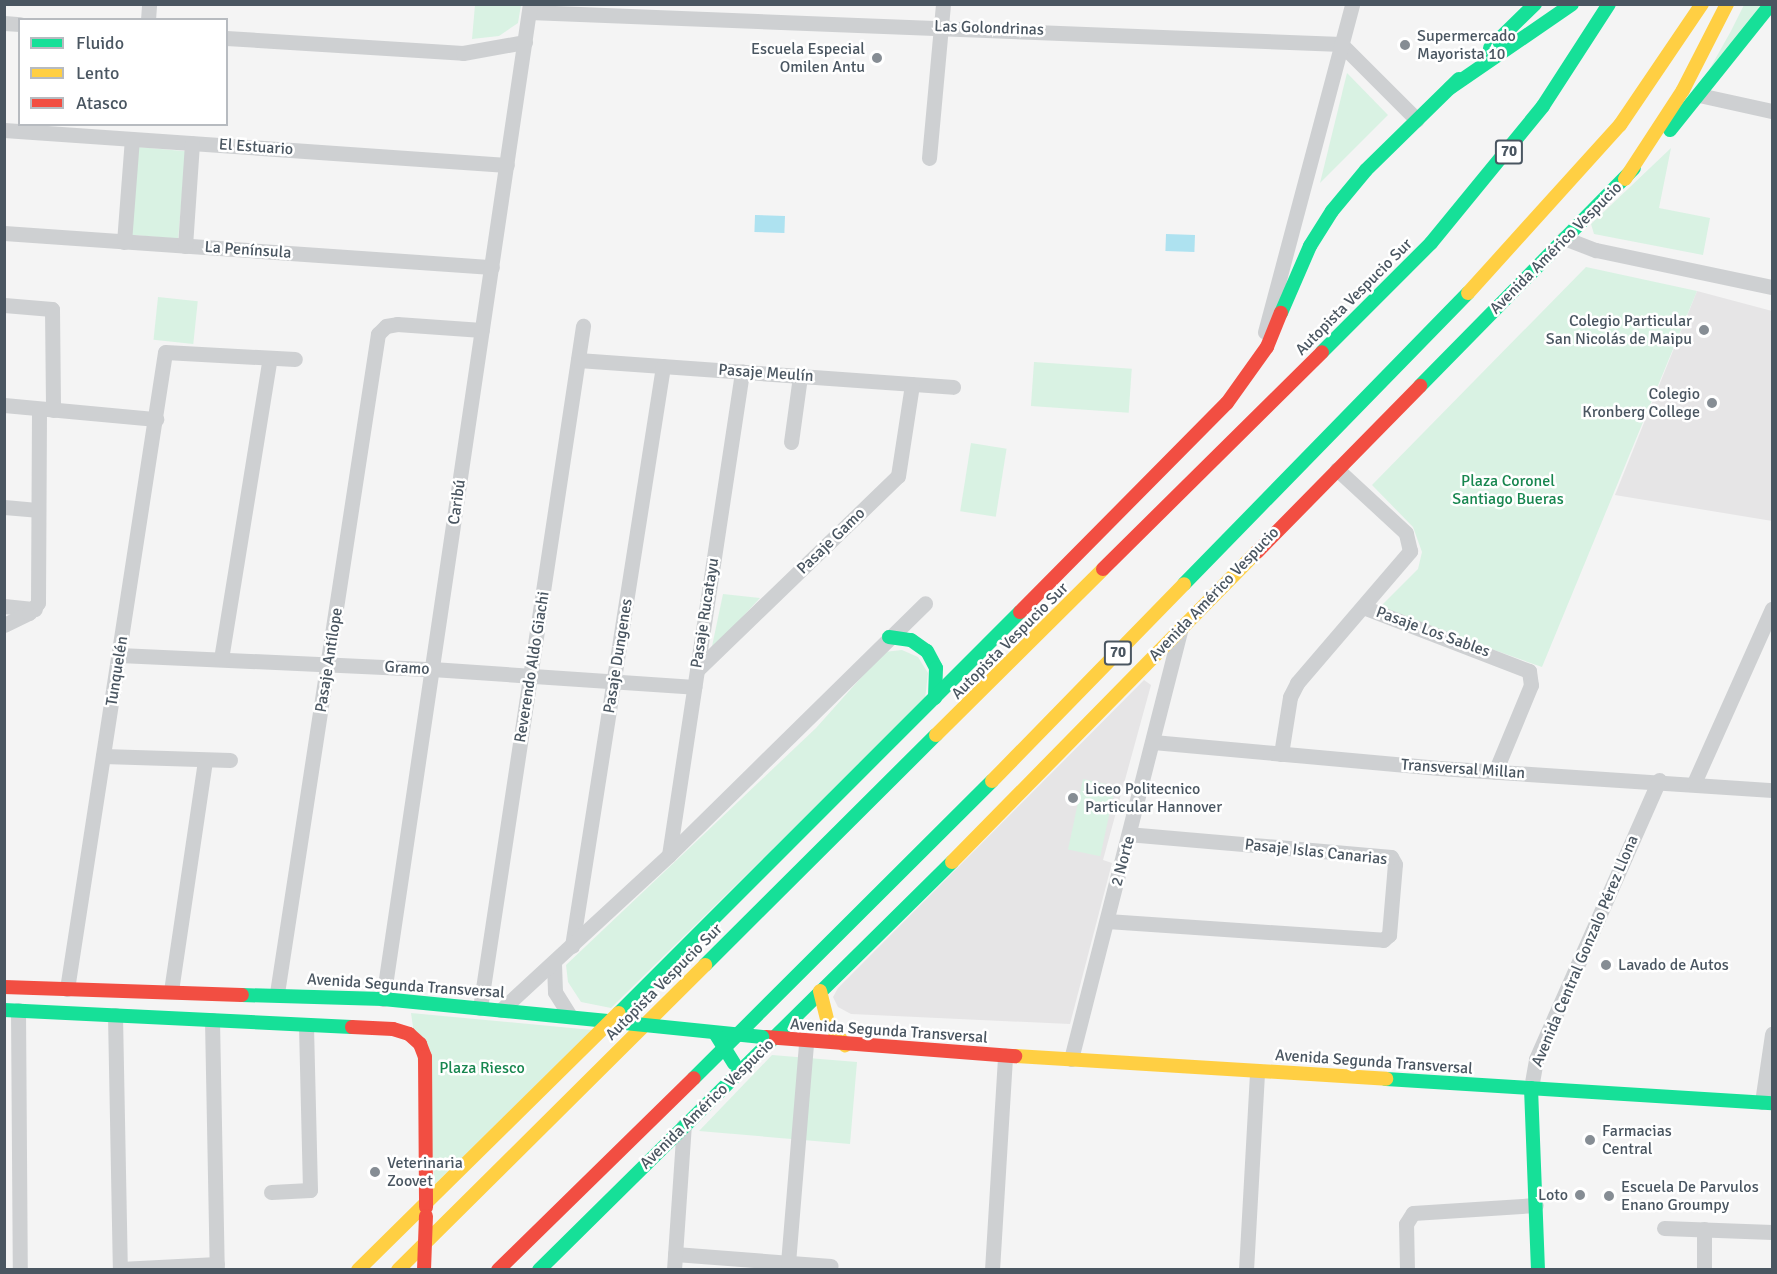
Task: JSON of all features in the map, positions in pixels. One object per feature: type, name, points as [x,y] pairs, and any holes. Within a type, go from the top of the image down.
[{"type":"main road","points":[[358,1269],[935,698],[1210,421],[1257,364],[1320,228],[1352,185],[1535,4]]},
{"type":"main road","points":[[1450,88],[1572,4]]},
{"type":"main road","name":"Autopista Vespucio Sur","points":[[398,1269],[1431,243],[1536,116],[1609,4]]},
{"type":"main road","name":"70","points":[[498,1269],[879,897],[1525,234],[1620,125],[1702,4]]},
{"type":"main road","points":[[1625,179],[1683,90],[1727,4]]},
{"type":"main road","name":"Avenida Américo Vespucio","points":[[539,1269],[684,1125],[735,1069],[820,991],[1625,179],[1699,95],[1771,4]]},
{"type":"main road","points":[[889,637],[911,640],[927,651],[936,668],[935,698]]},
{"type":"main road","name":"Avenida Segunda Transversal","points":[[4,987],[277,993],[383,999],[845,1045],[1767,1102]]},
{"type":"main road","points":[[820,991],[828,1022],[845,1045]]},
{"type":"main road","points":[[11,1010],[401,1030],[420,1044],[425,1057],[427,1201],[424,1269]]},
{"type":"main road","points":[[715,1033],[735,1069]]},
{"type":"main road","name":"Avenida Central Gonzalo Pérez Llona","points":[[1531,1088],[1538,1269]]},
{"type":"street","points":[[929,158],[943,4]]},
{"type":"street","points":[[1257,364],[1352,4]]},
{"type":"street","name":"Las Golondrinas","points":[[530,8],[1341,44]]},
{"type":"street","name":"Caribú","points":[[383,999],[530,8]]},
{"type":"street","points":[[228,38],[463,53],[525,42]]},
{"type":"street","points":[[1341,44],[1417,120]]},
{"type":"street","points":[[1699,95],[1773,111]]},
{"type":"street","name":"El Estuario","points":[[4,130],[507,165]]},
{"type":"street","points":[[124,242],[132,139]]},
{"type":"street","points":[[184,246],[192,143]]},
{"type":"street","name":"La Península","points":[[4,233],[492,267]]},
{"type":"street","points":[[1564,238],[1596,250],[1773,287]]},
{"type":"street","points":[[4,304],[52,309],[38,510],[35,609]]},
{"type":"street","name":"Pasaje Antílope","points":[[277,993],[329,664],[376,340],[382,328],[397,324],[482,330]]},
{"type":"street","name":"Reverendo Aldo Giachi","points":[[480,1008],[583,326]]},
{"type":"street","name":"Tunquelén","points":[[67,989],[165,352],[270,358]]},
{"type":"street","points":[[221,659],[270,358],[295,359]]},
{"type":"street","name":"Pasaje Meulín","points":[[578,360],[953,387]]},
{"type":"street","name":"Pasaje Dungenes","points":[[572,946],[663,366]]},
{"type":"street","name":"Pasaje Rucatayu","points":[[669,855],[742,371]]},
{"type":"street","points":[[791,442],[800,376]]},
{"type":"street","name":"Pasaje Gamo","points":[[697,670],[898,476],[912,384]]},
{"type":"street","points":[[4,405],[156,419]]},
{"type":"street","points":[[1337,469],[1409,539],[1408,557],[1363,607]]},
{"type":"street","points":[[4,507],[38,510]]},
{"type":"street","points":[[501,1010],[669,855],[925,603]]},
{"type":"street","points":[[4,606],[35,609]]},
{"type":"street","name":"Pasaje Los Sables","points":[[1281,754],[1290,697],[1297,683],[1363,607],[1529,671],[1530,690],[1495,772]]},
{"type":"street","points":[[4,625],[35,609]]},
{"type":"street","points":[[1694,783],[1773,609]]},
{"type":"street","name":"2 Norte","points":[[1071,1059],[1154,742],[1181,627]]},
{"type":"street","name":"Gramo","points":[[119,655],[432,669],[694,687]]},
{"type":"street","name":"Transversal Millan","points":[[1154,742],[1495,772],[1659,780],[1773,790]]},
{"type":"street","points":[[103,756],[230,760]]},
{"type":"street","points":[[171,991],[205,760]]},
{"type":"street","name":"Avenida Central Gonzalo Pérez Llona","points":[[1531,1088],[1536,1059],[1659,780]]},
{"type":"street","name":"Pasaje Islas Canarias","points":[[1107,921],[1383,940],[1389,935],[1395,864],[1391,857],[1130,834]]},
{"type":"street","points":[[554,963],[555,992],[570,1016]]},
{"type":"street","points":[[11,1010],[20,1269]]},
{"type":"street","points":[[115,1015],[120,1269],[217,1267],[212,1020]]},
{"type":"street","points":[[271,1192],[310,1190],[306,1025]]},
{"type":"street","points":[[1767,1102],[1773,1034]]},
{"type":"street","points":[[788,1263],[806,1042]]},
{"type":"street","points":[[992,1269],[1005,1055]]},
{"type":"street","points":[[1246,1269],[1257,1071]]},
{"type":"street","points":[[684,1125],[674,1262],[788,1263],[831,1266]]},
{"type":"street","points":[[1407,1269],[1406,1224],[1413,1213],[1536,1205]]},
{"type":"street","points":[[1664,1228],[1773,1232]]},
{"type":"street","points":[[1704,1229],[1704,1269]]},
{"type":"street","points":[[559,1250],[559,1269]]},
{"type":"shaded area","name":"Colegio Kronberg College","points":[[1697,291],[1772,311],[1772,521],[1615,495]]},
{"type":"shaded area","name":"Liceo Politecnico Particular Hannover","points":[[1144,680],[1151,685],[1103,860],[1112,863],[1070,1024],[851,1014],[838,1007],[833,997],[838,988]]},
{"type":"green space","points":[[475,5],[521,5],[518,23],[499,36],[472,39]]},
{"type":"green space","points":[[1744,5],[1767,5],[1709,70],[1731,31]]},
{"type":"green space","points":[[1347,73],[1388,115],[1320,183]]},
{"type":"green space","points":[[138,147],[186,151],[178,239],[130,235]]},
{"type":"green space","points":[[1671,148],[1659,208],[1710,218],[1703,255],[1594,234],[1591,224]]},
{"type":"green space","name":"Plaza Coronel Santiago Bueras","points":[[1586,267],[1697,291],[1542,667],[1378,609],[1418,569],[1422,552],[1413,527],[1372,485]]},
{"type":"green space","points":[[158,297],[198,301],[193,344],[154,340]]},
{"type":"green space","points":[[1034,362],[1132,369],[1129,413],[1031,406]]},
{"type":"green space","points":[[971,443],[1007,449],[996,517],[960,511]]},
{"type":"green space","points":[[723,594],[760,598],[711,651]]},
{"type":"green space","points":[[902,650],[918,657],[928,673],[925,699],[611,1008],[581,1002],[568,982],[566,965],[816,728],[884,652]]},
{"type":"green space","points":[[1083,779],[1115,786],[1100,856],[1068,849]]},
{"type":"green space","name":"Plaza Riesco","points":[[411,1013],[592,1030],[435,1184]]},
{"type":"green space","points":[[772,1055],[857,1062],[850,1144],[699,1131]]},
{"type":"water","points":[[755,215],[785,216],[784,233],[754,232]]},
{"type":"water","points":[[1166,234],[1195,235],[1194,252],[1165,251]]},
{"type":"traffic: fast","points":[[1490,48],[1535,4]]},
{"type":"traffic: fast","points":[[1450,88],[1572,4]]},
{"type":"traffic: fast","points":[[1322,352],[1431,243],[1543,106],[1609,4]]},
{"type":"traffic: fast","points":[[1670,130],[1771,4]]},
{"type":"traffic: fast","points":[[1281,313],[1310,246],[1332,211],[1366,170],[1459,79]]},
{"type":"traffic: fast","points":[[1420,386],[1634,168]]},
{"type":"traffic: fast","points":[[1184,584],[1468,293]]},
{"type":"traffic: fast","points":[[619,1013],[1020,612]]},
{"type":"traffic: fast","points":[[889,637],[911,640],[927,651],[936,668],[935,698]]},
{"type":"traffic: fast","points":[[705,965],[936,735]]},
{"type":"traffic: fast","points":[[694,1078],[992,781]]},
{"type":"traffic: fast","points":[[539,1270],[952,862]]},
{"type":"traffic: fast","points":[[242,995],[383,999],[618,1022]]},
{"type":"traffic: fast","points":[[4,1010],[352,1027]]},
{"type":"traffic: fast","points":[[625,1023],[762,1037]]},
{"type":"traffic: fast","points":[[715,1033],[734,1063]]},
{"type":"traffic: fast","points":[[1386,1079],[1772,1103]]},
{"type":"traffic: fast","points":[[1531,1088],[1538,1270]]},
{"type":"traffic: slow","points":[[1468,293],[1620,125],[1702,4]]},
{"type":"traffic: slow","points":[[1625,179],[1683,90],[1727,4]]},
{"type":"traffic: slow","points":[[952,862],[1257,552]]},
{"type":"traffic: slow","points":[[936,735],[1103,569]]},
{"type":"traffic: slow","points":[[992,781],[1184,584]]},
{"type":"traffic: slow","points":[[398,1270],[705,965]]},
{"type":"traffic: slow","points":[[820,991],[828,1022],[845,1045]]},
{"type":"traffic: slow","points":[[358,1270],[619,1013]]},
{"type":"traffic: slow","points":[[1015,1056],[1386,1079]]},
{"type":"traffic: jam","points":[[1020,612],[1227,403],[1267,347],[1281,313]]},
{"type":"traffic: jam","points":[[1103,569],[1322,352]]},
{"type":"traffic: jam","points":[[1257,552],[1420,386]]},
{"type":"traffic: jam","points":[[4,987],[242,995]]},
{"type":"traffic: jam","points":[[352,1027],[393,1029],[409,1034],[420,1044],[425,1057],[426,1207]]},
{"type":"traffic: jam","points":[[766,1037],[1015,1056]]},
{"type":"traffic: jam","points":[[498,1270],[694,1078]]},
{"type":"traffic: jam","points":[[424,1270],[426,1216]]},
{"type":"place","name":"Supermercado Mayorista 10","points":[[1405,45]]},
{"type":"place","name":"Escuela Especial Omilen Antu","points":[[877,58]]},
{"type":"place","name":"Colegio Particular San Nicolás de Maipu","points":[[1704,330]]},
{"type":"place","name":"Colegio Kronberg College","points":[[1712,403]]},
{"type":"place","name":"Liceo Politecnico Particular Hannover","points":[[1073,798]]},
{"type":"place","name":"Lavado de Autos","points":[[1606,965]]},
{"type":"place","name":"Farmacias Central","points":[[1590,1140]]},
{"type":"place","name":"Veterinaria Zoovet","points":[[375,1172]]},
{"type":"place","name":"Loto","points":[[1580,1195]]},
{"type":"place","name":"Escuela De Parvulos Enano Groumpy","points":[[1609,1196]]}]
